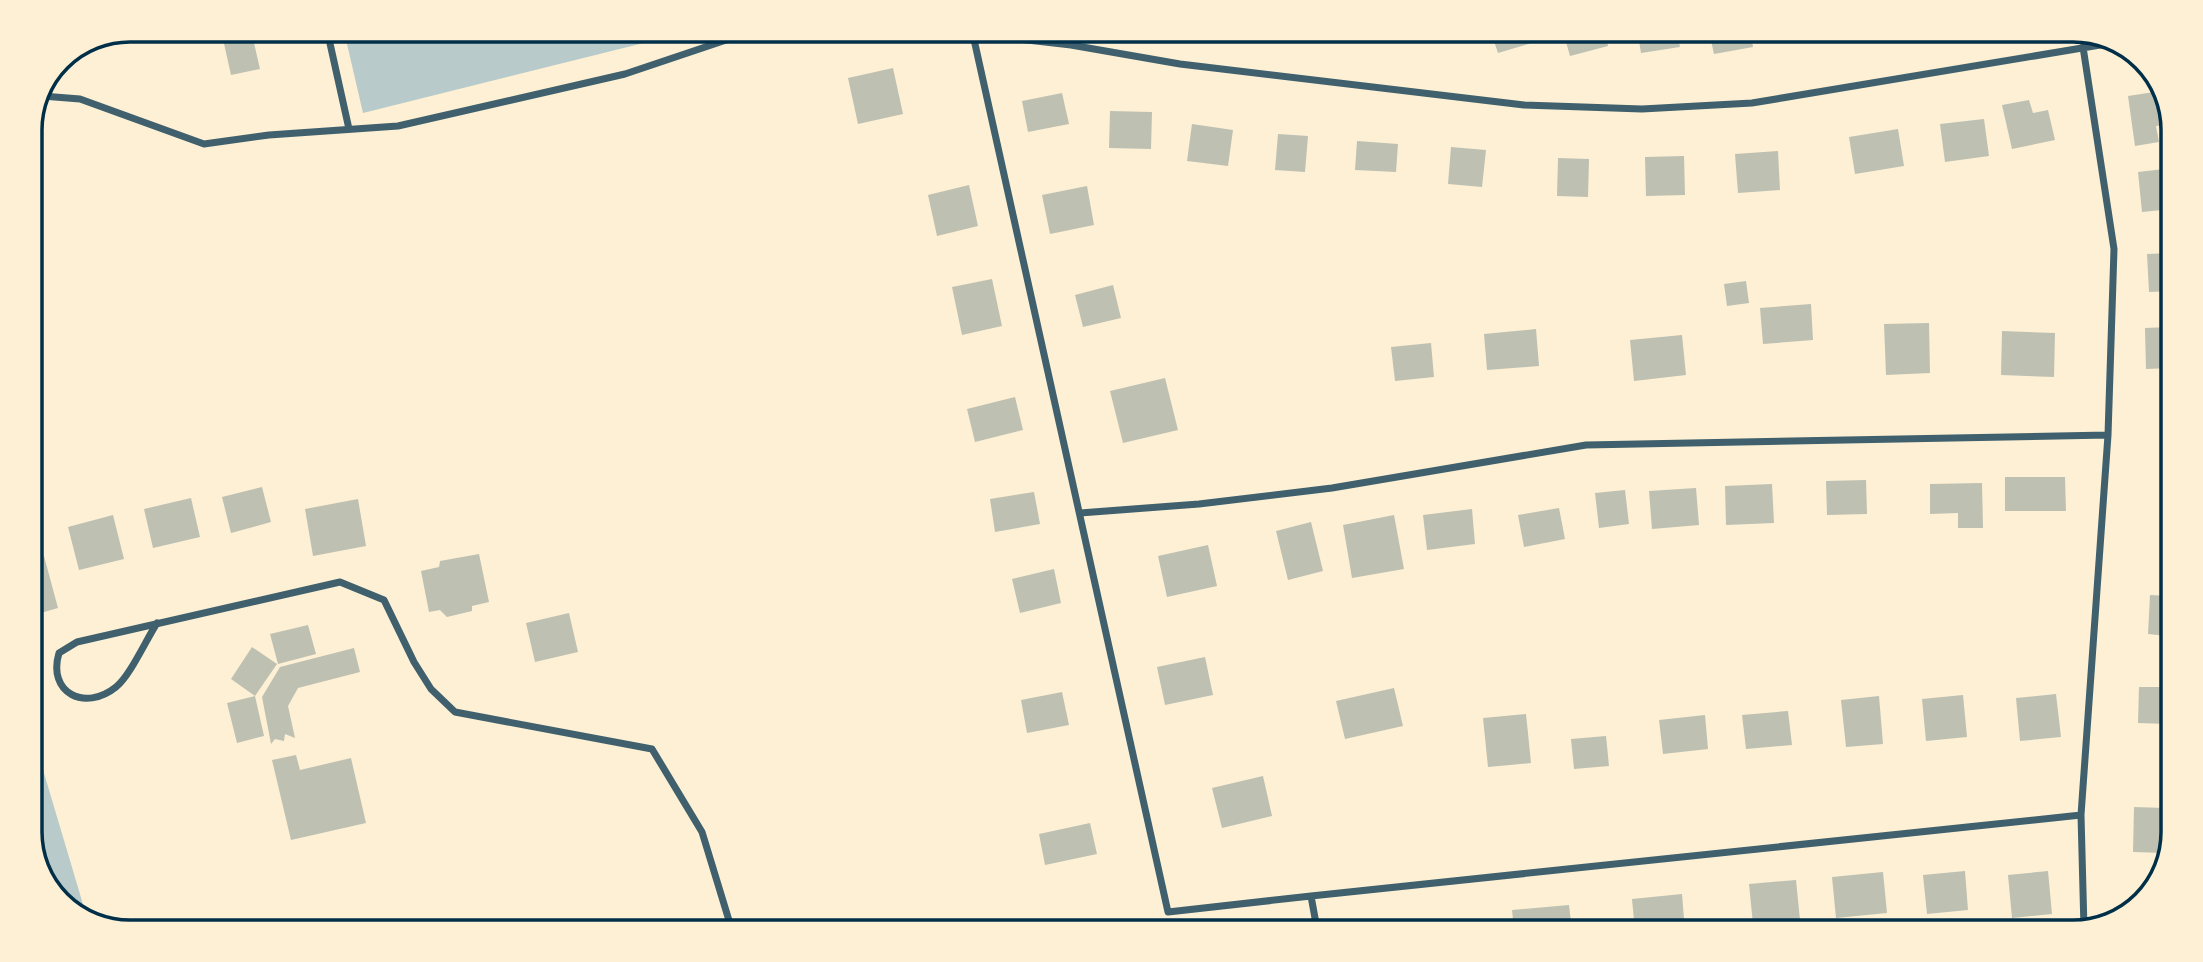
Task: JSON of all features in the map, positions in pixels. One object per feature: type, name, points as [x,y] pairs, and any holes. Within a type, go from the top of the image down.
[{"type":"street","points":[[330,42],[349,130]]},
{"type":"street","points":[[49,96],[80,99],[204,144],[269,135],[398,126],[625,74],[720,42]]},
{"type":"street","points":[[972,42],[1168,912],[2081,814]]},
{"type":"street","points":[[1032,42],[1524,105],[1642,109],[1752,103],[2095,45]]},
{"type":"street","points":[[2083,47],[2114,249],[2108,435],[2081,814],[2084,919]]},
{"type":"street","points":[[1080,513],[1199,504],[1332,488],[1586,445],[2108,435]]},
{"type":"street","points":[[157,623],[118,687],[96,698],[76,698],[61,687],[54,670],[59,653],[77,642],[157,623],[340,582],[384,600],[414,662],[431,689],[455,712],[652,749],[702,832],[729,920]]},
{"type":"street","points":[[1311,896],[1315,920]]},
{"type":"shaded area","points":[[347,42],[648,42],[363,113]]},
{"type":"shaded area","points":[[42,766],[84,906],[64,890],[47,860],[42,838]]},
{"type":"building","points":[[224,42],[254,42],[260,69],[231,75]]},
{"type":"building","points":[[1494,42],[1535,42],[1498,53]]},
{"type":"building","points":[[1566,42],[1607,42],[1608,46],[1570,56]]},
{"type":"building","points":[[1639,42],[1679,42],[1680,47],[1641,53]]},
{"type":"building","points":[[1711,42],[1752,42],[1753,47],[1714,54]]},
{"type":"building","points":[[893,68],[903,114],[858,124],[848,78]]},
{"type":"building","points":[[2152,92],[2161,124],[2156,126],[2159,142],[2135,146],[2128,96]]},
{"type":"building","points":[[1062,93],[1069,124],[1028,132],[1022,101]]},
{"type":"building","points":[[2029,100],[2033,113],[2048,110],[2055,140],[2012,149],[2002,105]]},
{"type":"building","points":[[1110,111],[1152,112],[1151,149],[1109,148]]},
{"type":"building","points":[[1984,119],[1989,156],[1945,162],[1940,124]]},
{"type":"building","points":[[1192,124],[1233,130],[1228,166],[1187,161]]},
{"type":"building","points":[[1898,129],[1904,166],[1855,174],[1849,137]]},
{"type":"building","points":[[1278,134],[1308,136],[1305,172],[1275,170]]},
{"type":"building","points":[[1357,141],[1398,144],[1396,172],[1355,170]]},
{"type":"building","points":[[1451,147],[1486,150],[1482,187],[1448,184]]},
{"type":"building","points":[[1778,151],[1780,190],[1738,193],[1735,154]]},
{"type":"building","points":[[1684,156],[1685,195],[1646,196],[1645,157]]},
{"type":"building","points":[[1558,158],[1589,159],[1588,197],[1557,196]]},
{"type":"building","points":[[2161,169],[2161,210],[2142,212],[2138,172]]},
{"type":"building","points":[[969,185],[978,226],[937,236],[928,195]]},
{"type":"building","points":[[1087,186],[1094,225],[1050,234],[1042,195]]},
{"type":"building","points":[[2161,253],[2161,291],[2149,292],[2147,254]]},
{"type":"building","points":[[992,279],[1002,326],[962,335],[952,287]]},
{"type":"building","points":[[1746,281],[1749,303],[1727,306],[1724,284]]},
{"type":"building","points":[[1113,285],[1121,318],[1083,327],[1075,295]]},
{"type":"building","points":[[1811,304],[1813,340],[1763,344],[1760,308]]},
{"type":"building","points":[[1929,323],[1930,373],[1886,375],[1884,324]]},
{"type":"building","points":[[2161,327],[2161,368],[2146,369],[2145,328]]},
{"type":"building","points":[[1536,329],[1539,366],[1487,370],[1484,334]]},
{"type":"building","points":[[2002,331],[2055,333],[2054,377],[2001,375]]},
{"type":"building","points":[[1682,335],[1686,375],[1634,381],[1630,340]]},
{"type":"building","points":[[1431,343],[1434,377],[1395,381],[1391,347]]},
{"type":"building","points":[[1165,378],[1178,430],[1123,443],[1110,391]]},
{"type":"building","points":[[1015,397],[1023,430],[975,442],[967,409]]},
{"type":"building","points":[[2005,477],[2065,477],[2066,511],[2005,511]]},
{"type":"building","points":[[1866,480],[1867,514],[1827,515],[1826,481]]},
{"type":"building","points":[[1982,483],[1983,528],[1958,528],[1958,513],[1930,514],[1930,484]]},
{"type":"building","points":[[1772,484],[1774,523],[1726,525],[1725,486]]},
{"type":"building","points":[[262,487],[271,522],[231,533],[222,497]]},
{"type":"building","points":[[1696,488],[1699,525],[1652,529],[1649,491]]},
{"type":"building","points":[[1625,490],[1629,524],[1599,528],[1595,493]]},
{"type":"building","points":[[1034,492],[1040,524],[995,532],[990,499]]},
{"type":"building","points":[[191,498],[200,537],[153,548],[144,509]]},
{"type":"building","points":[[358,499],[366,546],[313,556],[305,509]]},
{"type":"building","points":[[1559,508],[1565,539],[1524,547],[1518,515]]},
{"type":"building","points":[[1472,509],[1475,544],[1427,550],[1423,515]]},
{"type":"building","points":[[113,515],[124,559],[79,570],[68,527]]},
{"type":"building","points":[[1394,515],[1404,569],[1352,578],[1343,525]]},
{"type":"building","points":[[1311,522],[1323,571],[1288,580],[1276,531]]},
{"type":"building","points":[[1208,545],[1217,586],[1167,597],[1158,556]]},
{"type":"building","points":[[479,554],[489,602],[472,606],[472,611],[447,617],[440,610],[429,612],[421,571],[439,567],[440,561]]},
{"type":"building","points":[[42,557],[58,608],[42,613]]},
{"type":"building","points":[[1054,569],[1061,603],[1020,613],[1012,579]]},
{"type":"building","points":[[2150,595],[2161,596],[2161,635],[2148,634]]},
{"type":"building","points":[[569,613],[578,652],[535,662],[526,623]]},
{"type":"building","points":[[308,625],[316,654],[278,664],[270,634]]},
{"type":"building","points":[[252,647],[277,664],[255,696],[231,679]]},
{"type":"building","points":[[354,648],[360,672],[298,688],[288,706],[295,738],[285,734],[284,741],[275,739],[271,744],[262,697],[280,667]]},
{"type":"building","points":[[1205,657],[1213,695],[1165,705],[1157,667]]},
{"type":"building","points":[[2139,687],[2161,687],[2161,724],[2138,723]]},
{"type":"building","points":[[1394,688],[1403,726],[1345,739],[1336,701]]},
{"type":"building","points":[[1062,692],[1069,725],[1027,733],[1021,700]]},
{"type":"building","points":[[2056,694],[2061,737],[2020,741],[2016,698]]},
{"type":"building","points":[[1963,695],[1967,737],[1926,741],[1922,699]]},
{"type":"building","points":[[255,696],[264,736],[237,743],[227,703]]},
{"type":"building","points":[[1879,696],[1883,744],[1846,747],[1841,700]]},
{"type":"building","points":[[1788,711],[1792,745],[1746,749],[1742,715]]},
{"type":"building","points":[[1526,714],[1531,763],[1488,767],[1483,718]]},
{"type":"building","points":[[1705,715],[1708,749],[1663,754],[1659,720]]},
{"type":"building","points":[[1606,736],[1609,766],[1574,769],[1571,739]]},
{"type":"building","points":[[296,755],[300,770],[351,758],[366,823],[291,840],[272,760]]},
{"type":"building","points":[[1263,776],[1272,816],[1222,828],[1212,788]]},
{"type":"building","points":[[2134,807],[2161,808],[2158,853],[2133,852]]},
{"type":"building","points":[[1090,823],[1097,854],[1045,865],[1039,834]]},
{"type":"building","points":[[1965,871],[1968,910],[1927,914],[1923,875]]},
{"type":"building","points":[[2048,871],[2052,914],[2012,918],[2008,875]]},
{"type":"building","points":[[1883,872],[1887,913],[1836,918],[1832,877]]},
{"type":"building","points":[[1796,880],[1800,920],[1753,920],[1749,884]]},
{"type":"building","points":[[1682,894],[1684,920],[1634,920],[1632,899]]},
{"type":"building","points":[[1569,905],[1571,920],[1513,920],[1512,910]]}]
